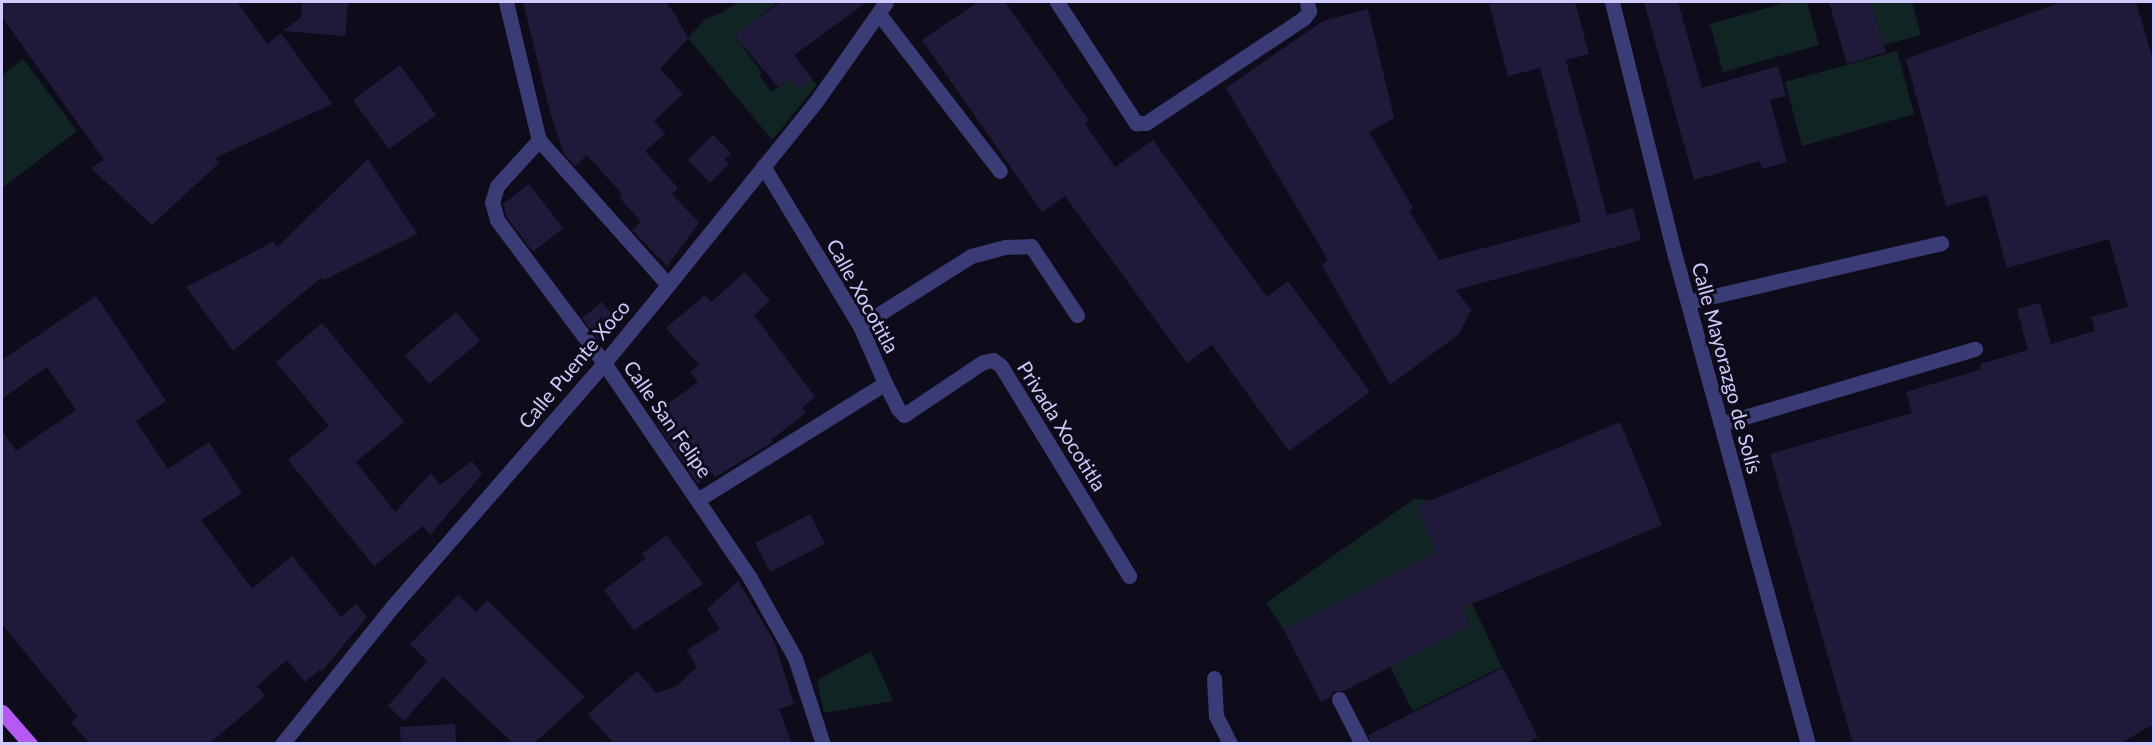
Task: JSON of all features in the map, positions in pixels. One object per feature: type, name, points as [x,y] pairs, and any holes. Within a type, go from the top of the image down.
[{"type":"main road","points":[[2,712],[30,744]]},
{"type":"street","points":[[506,2],[539,140],[668,285]]},
{"type":"street","points":[[1057,2],[1136,123],[1146,123],[1304,18],[1309,11],[1307,2]]},
{"type":"street","name":"Calle Mayorazgo de Solís","points":[[1612,2],[1688,302],[1808,744]]},
{"type":"street","points":[[882,8],[1000,171]]},
{"type":"street","name":"Calle Puente Xoco","points":[[282,744],[393,606],[604,363],[668,285],[814,103],[882,8]]},
{"type":"street","name":"Calle San Felipe","points":[[539,140],[497,186],[492,202],[493,212],[604,363],[699,499],[750,578],[795,658],[823,744]]},
{"type":"street","name":"Calle Xocotitla","points":[[699,499],[885,383],[860,326],[763,166]]},
{"type":"street","points":[[1688,302],[1941,243]]},
{"type":"street","points":[[860,326],[971,256],[1005,248],[1031,246],[1077,315]]},
{"type":"street","points":[[1721,424],[1975,349]]},
{"type":"street","name":"Privada Xocotitla","points":[[885,383],[904,415],[983,362],[993,360],[1001,366],[1129,576]]},
{"type":"street","points":[[1214,678],[1216,716],[1230,744]]},
{"type":"street","points":[[1339,699],[1362,744]]},
{"type":"green space","points":[[738,2],[778,2],[735,36],[762,73],[759,75],[771,92],[790,79],[798,90],[812,79],[817,85],[772,140],[688,38],[705,19],[721,13]]},
{"type":"green space","points":[[1788,2],[1807,2],[1819,45],[1723,72],[1710,24]]},
{"type":"green space","points":[[1871,2],[1912,2],[1921,35],[1884,45]]},
{"type":"green space","points":[[1897,51],[1914,114],[1802,146],[1785,82]]},
{"type":"green space","points":[[23,59],[77,131],[2,188],[2,75]]},
{"type":"green space","points":[[1414,499],[1432,500],[1417,506],[1435,550],[1472,603],[1502,667],[1413,711],[1390,667],[1471,625],[1434,553],[1284,630],[1266,603]]},
{"type":"green space","points":[[871,651],[893,701],[824,713],[817,680]]},
{"type":"building","points":[[2,2],[237,2],[267,44],[281,33],[332,104],[215,158],[219,163],[152,225],[91,168],[104,160],[2,17]]},
{"type":"building","points":[[302,2],[348,2],[345,36],[283,31],[301,17]]},
{"type":"building","points":[[523,2],[666,2],[688,38],[660,69],[683,94],[654,121],[665,134],[645,151],[678,188],[672,194],[699,223],[667,266],[632,230],[641,222],[619,197],[622,194],[587,155],[575,166],[564,154],[550,112]]},
{"type":"building","points":[[781,2],[867,2],[794,55],[812,79],[798,90],[790,79],[778,87],[734,35]]},
{"type":"building","points":[[978,2],[1005,2],[1089,121],[1085,124],[1115,167],[1153,140],[1267,297],[1288,281],[1370,392],[1289,451],[1212,345],[1187,363],[1065,196],[1042,212],[922,40]]},
{"type":"building","points":[[1575,2],[1589,54],[1566,60],[1607,215],[1633,208],[1641,240],[1456,290],[1471,310],[1459,334],[1390,385],[1322,265],[1328,260],[1226,88],[1323,21],[1368,9],[1394,118],[1369,132],[1413,208],[1409,210],[1439,260],[1581,222],[1540,68],[1508,76],[1489,4]]},
{"type":"building","points":[[1644,2],[1678,2],[1702,88],[1778,66],[1786,96],[1770,100],[1787,162],[1762,169],[1760,161],[1694,180]]},
{"type":"building","points":[[1829,2],[1871,2],[1886,52],[1847,64]]},
{"type":"building","points":[[2061,2],[2136,2],[2154,63],[2154,724],[2119,744],[1853,744],[1770,454],[1912,413],[1906,392],[1982,369],[1980,364],[2028,350],[2017,309],[2040,303],[2051,344],[2095,331],[2091,317],[2128,307],[2109,239],[2007,268],[1987,195],[1946,206],[1906,59]]},
{"type":"building","points":[[400,65],[436,115],[389,149],[353,100]]},
{"type":"building","points":[[713,135],[731,153],[724,160],[729,164],[710,183],[688,160]]},
{"type":"building","points":[[368,159],[417,234],[324,280],[322,277],[233,351],[186,287],[273,242],[277,247]]},
{"type":"building","points":[[529,184],[563,228],[533,252],[506,216],[503,204]]},
{"type":"building","points":[[745,272],[770,301],[754,315],[815,397],[802,408],[806,413],[771,440],[773,442],[715,477],[712,473],[698,484],[657,424],[668,416],[662,408],[698,382],[690,372],[699,365],[666,328],[705,295],[711,302]]},
{"type":"building","points":[[96,296],[166,401],[136,421],[168,469],[209,442],[242,493],[201,520],[252,589],[292,556],[341,617],[356,604],[367,617],[322,671],[320,669],[305,682],[287,660],[257,686],[265,696],[209,744],[90,744],[71,722],[78,717],[2,624],[2,431],[16,451],[76,410],[47,367],[2,399],[2,360]]},
{"type":"building","points":[[602,302],[618,323],[601,343],[582,318]]},
{"type":"building","points":[[456,312],[480,341],[429,384],[405,355]]},
{"type":"building","points":[[322,323],[404,422],[356,462],[395,512],[431,473],[440,485],[472,461],[482,474],[430,535],[423,526],[374,566],[288,460],[329,426],[276,362]]},
{"type":"building","points":[[1620,422],[1662,525],[1462,608],[1471,625],[1344,691],[1334,691],[1329,698],[1321,702],[1284,630],[1436,552],[1417,506]]},
{"type":"building","points":[[810,514],[825,544],[770,572],[755,543]]},
{"type":"building","points":[[667,535],[703,584],[634,630],[604,590],[645,559],[642,554]]},
{"type":"building","points":[[738,581],[775,643],[794,704],[779,709],[792,744],[614,744],[588,714],[637,671],[656,693],[677,686],[697,667],[687,650],[720,629],[707,609]]},
{"type":"building","points":[[458,595],[476,612],[487,600],[585,697],[533,744],[514,744],[443,677],[404,721],[388,706],[427,661],[410,644]]},
{"type":"building","points":[[1503,668],[1538,737],[1525,744],[1372,744],[1368,735]]},
{"type":"building","points":[[455,724],[456,744],[401,744],[400,727]]}]
